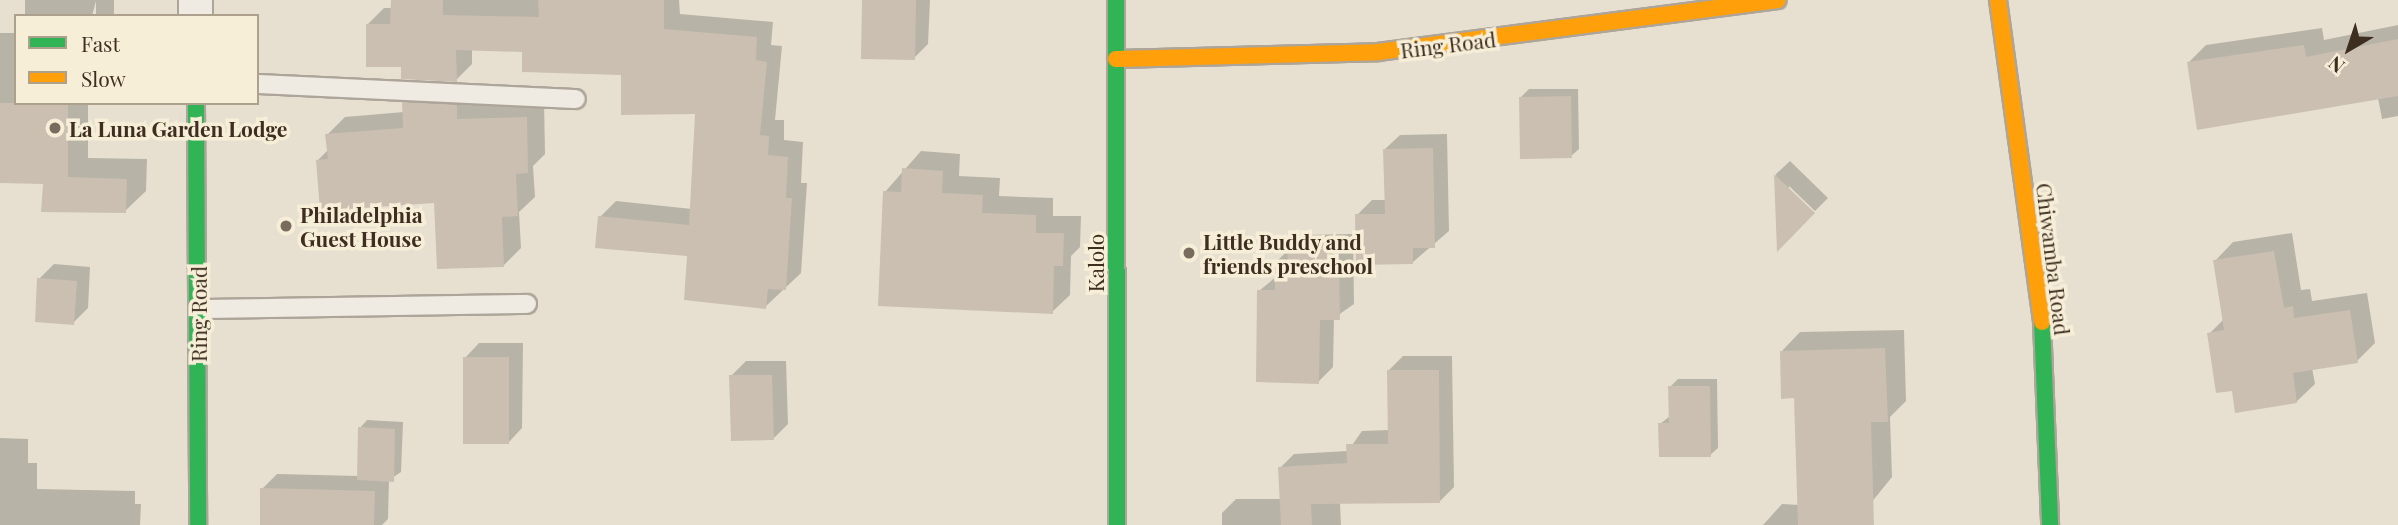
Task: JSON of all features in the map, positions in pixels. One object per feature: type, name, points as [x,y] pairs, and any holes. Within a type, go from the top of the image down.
[{"type":"street","name":"Kalolo","points":[[1116,0],[1117,525]]},
{"type":"street","name":"Ring Road","points":[[1116,59],[1378,52],[1778,0]]},
{"type":"street","name":"Chiwamba Road","points":[[1998,0],[2043,340],[2050,525]]},
{"type":"street","name":"Ring Road","points":[[196,105],[198,525]]},
{"type":"lane","points":[[259,84],[576,99]]},
{"type":"lane","points":[[199,309],[527,304]]},
{"type":"building","points":[[391,0],[443,0],[443,15],[539,17],[538,0],[664,0],[664,29],[757,37],[756,60],[767,62],[760,135],[769,136],[768,155],[788,157],[786,198],[792,198],[786,290],[768,289],[766,309],[684,300],[687,256],[595,248],[598,216],[689,225],[695,114],[621,115],[621,75],[522,72],[522,52],[456,50],[457,82],[401,79],[401,67],[366,67],[366,24],[390,24]]},
{"type":"building","points":[[862,0],[916,0],[915,60],[861,59]]},
{"type":"building","points":[[2398,39],[2398,96],[2197,130],[2187,62],[2304,45],[2306,57]]},
{"type":"building","points":[[1571,96],[1572,158],[1520,159],[1519,97]]},
{"type":"building","points":[[402,102],[457,105],[457,119],[527,117],[528,173],[516,174],[518,216],[502,217],[504,267],[437,269],[434,203],[320,211],[316,160],[328,159],[325,134],[403,128]]},
{"type":"building","points":[[0,103],[68,105],[68,177],[127,179],[126,213],[41,212],[43,184],[0,183]]},
{"type":"building","points":[[1433,148],[1435,248],[1413,248],[1413,264],[1356,265],[1355,214],[1385,214],[1383,149]]},
{"type":"building","points":[[902,168],[943,171],[942,193],[983,195],[982,213],[1036,215],[1036,233],[1064,233],[1063,266],[1054,266],[1053,314],[878,306],[883,191],[901,192]]},
{"type":"building","points":[[1774,174],[1815,213],[1777,252]]},
{"type":"building","points":[[1339,248],[1340,320],[1320,320],[1319,384],[1256,382],[1257,290],[1275,290],[1275,260],[1288,260],[1287,249]]},
{"type":"building","points":[[2274,251],[2284,308],[2293,306],[2294,318],[2350,310],[2358,363],[2293,373],[2297,403],[2235,413],[2232,391],[2216,393],[2207,333],[2224,330],[2213,260]]},
{"type":"building","points":[[37,278],[77,281],[74,325],[35,322]]},
{"type":"building","points":[[1885,348],[1888,422],[1871,422],[1874,525],[1798,525],[1794,398],[1781,399],[1780,351]]},
{"type":"building","points":[[463,357],[509,357],[509,444],[463,444]]},
{"type":"building","points":[[1387,370],[1439,370],[1440,503],[1311,504],[1312,525],[1281,525],[1278,467],[1347,463],[1346,444],[1388,444]]},
{"type":"building","points":[[729,375],[772,375],[774,440],[731,441]]},
{"type":"building","points":[[1668,386],[1710,386],[1711,457],[1659,457],[1658,423],[1669,423]]},
{"type":"building","points":[[358,427],[395,429],[394,482],[357,480]]},
{"type":"building","points":[[260,488],[375,491],[374,525],[260,525]]},
{"type":"traffic: fast","points":[[1116,0],[1117,525]]},
{"type":"traffic: fast","points":[[196,105],[198,525]]},
{"type":"traffic: fast","points":[[2042,322],[2050,525]]},
{"type":"traffic: slow","points":[[1116,59],[1378,52],[1778,0]]},
{"type":"traffic: slow","points":[[1998,0],[2042,322]]},
{"type":"place","name":"La Luna Garden Lodge","points":[[55,128]]},
{"type":"place","name":"Philadelphia Guest House","points":[[286,226]]},
{"type":"place","name":"Little Buddy and friends preschool","points":[[1189,253]]}]
